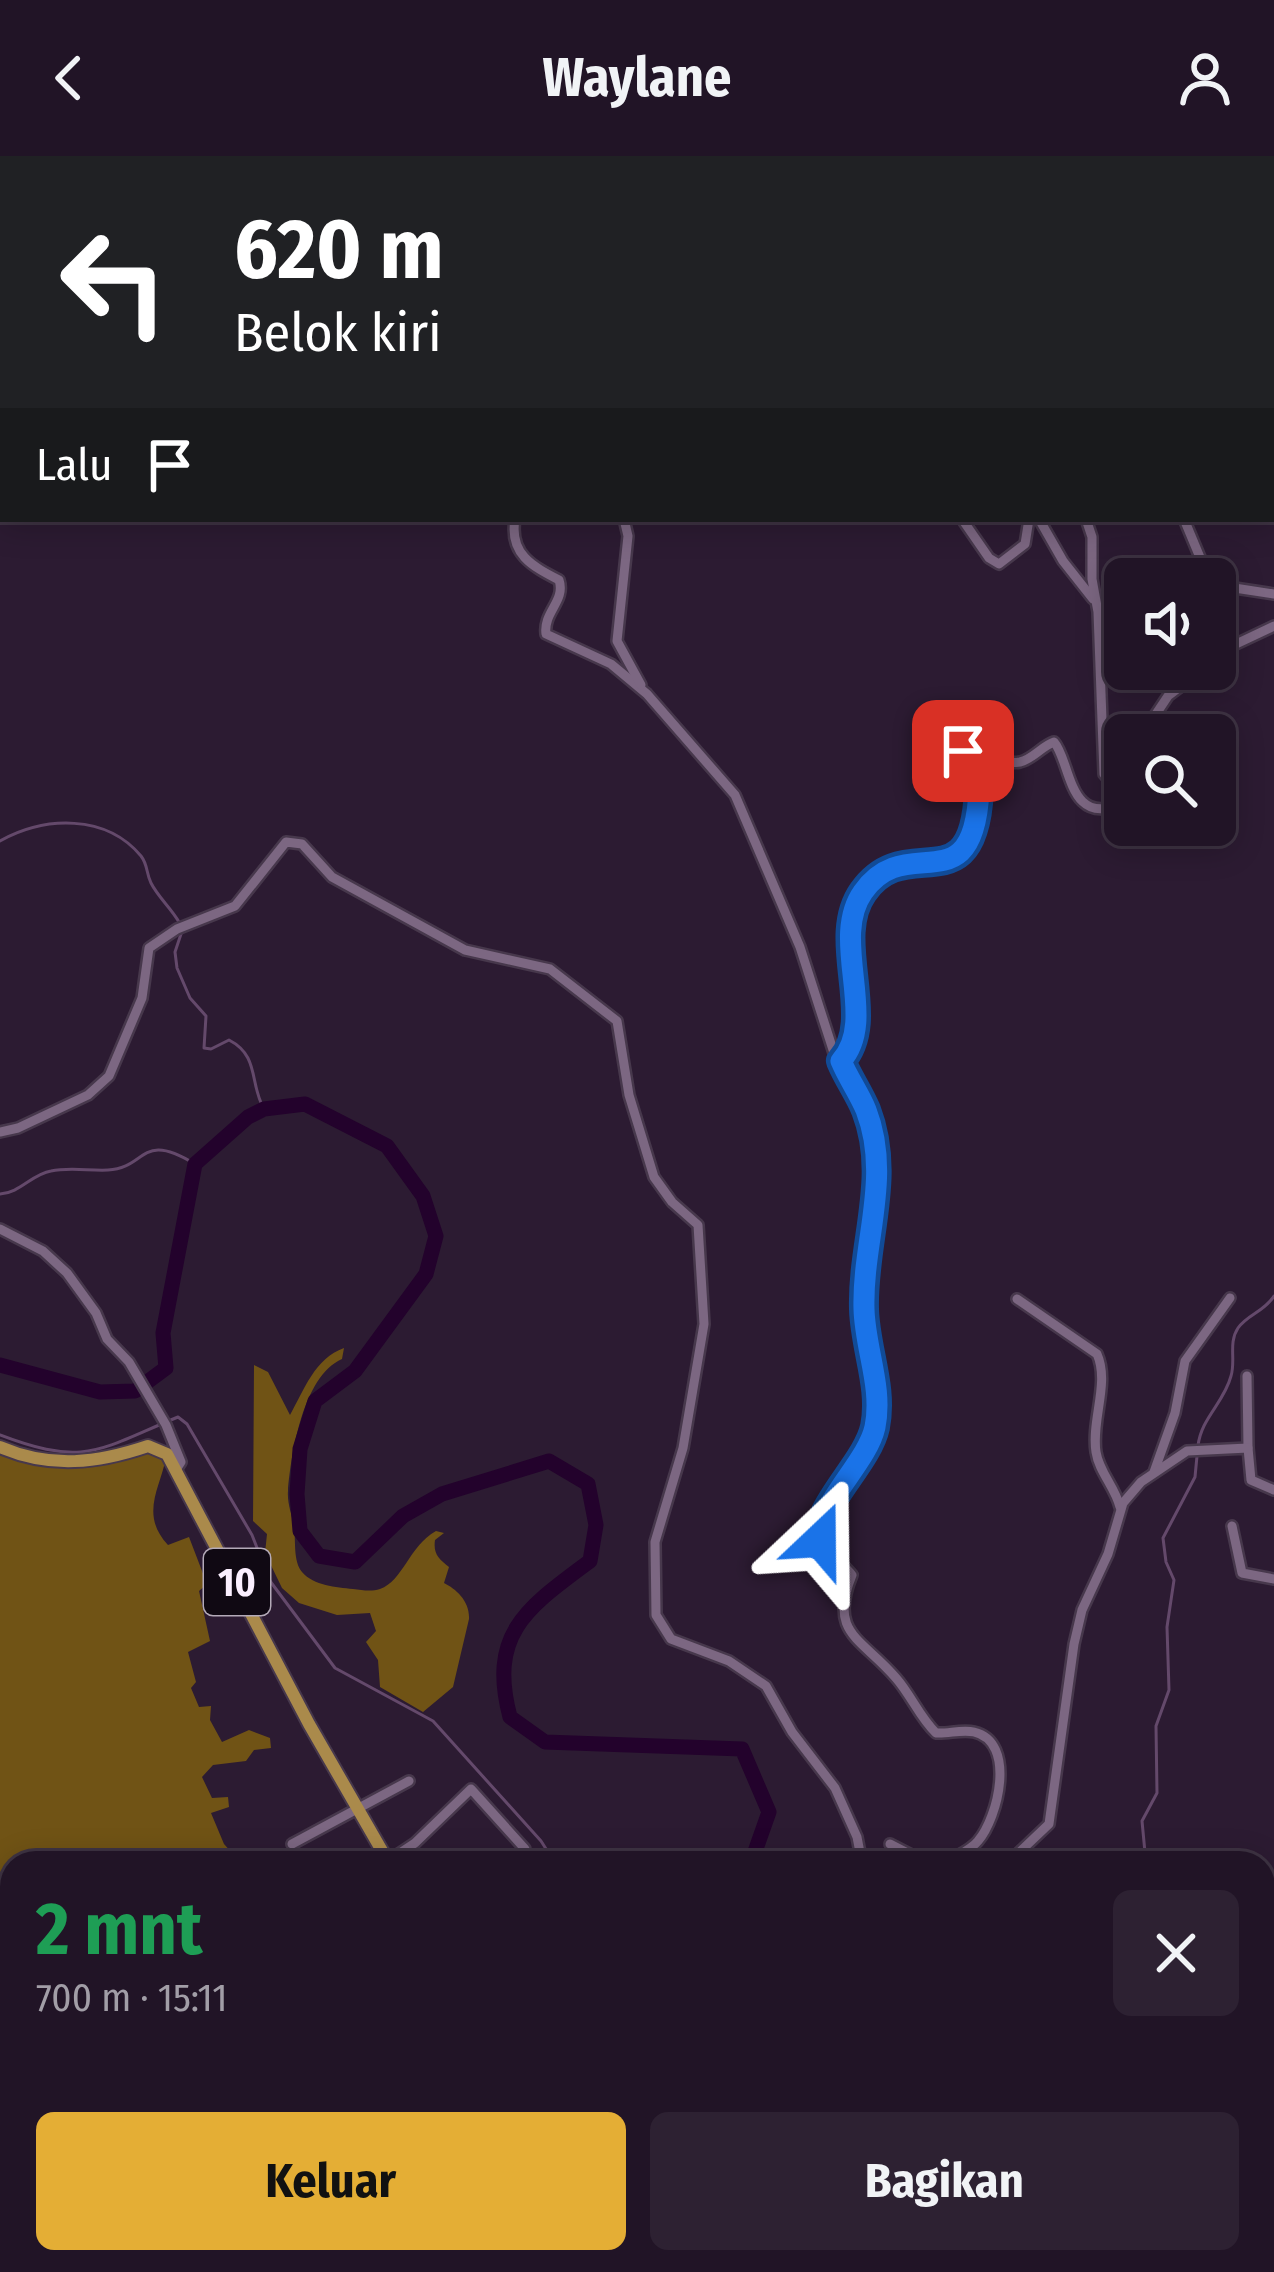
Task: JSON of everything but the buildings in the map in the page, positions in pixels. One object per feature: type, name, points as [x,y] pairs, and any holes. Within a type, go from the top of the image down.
[{"type":"highway","points":[[0,1447],[40,1459],[77,1462],[119,1457],[148,1447],[167,1454],[177,1468]]},
{"type":"highway","name":"10","points":[[177,1468],[309,1724],[383,1851]]},
{"type":"street","points":[[515,522],[513,539],[526,560],[562,585],[561,596],[546,620],[546,634],[598,656],[647,694]]},
{"type":"street","points":[[625,522],[628,536],[617,644],[647,694],[735,795],[800,947],[834,1053],[866,1110],[878,1171],[863,1307],[875,1427],[864,1455],[819,1526],[819,1534],[853,1575],[842,1598],[847,1629],[897,1679],[929,1728],[944,1734],[979,1732],[997,1755],[1002,1783],[979,1840],[963,1851]]},
{"type":"street","points":[[964,522],[989,558],[999,564],[1025,544],[1029,522]]},
{"type":"street","points":[[1042,522],[1096,602]]},
{"type":"street","points":[[1087,522],[1104,714]]},
{"type":"street","points":[[1185,522],[1201,558]]},
{"type":"street","points":[[1236,587],[1274,594]]},
{"type":"street","points":[[1236,644],[1274,626]]},
{"type":"street","points":[[1156,714],[1176,690]]},
{"type":"street","points":[[841,1061],[854,1042],[855,973],[848,959],[860,897],[889,870],[957,858],[968,847],[979,791],[960,761],[963,751],[982,750],[998,760],[1022,762],[1054,742],[1060,747],[1075,793],[1104,805]]},
{"type":"street","points":[[0,1132],[18,1128],[101,1086],[114,1069],[142,998],[146,955],[155,942],[235,906],[282,843],[296,841],[332,878],[465,950],[550,969],[617,1021],[629,1095],[654,1177],[672,1202],[698,1225],[704,1288],[704,1324],[690,1414],[655,1542],[656,1615],[670,1639],[729,1661],[766,1686],[792,1732],[836,1788],[860,1851]]},
{"type":"street","points":[[0,1229],[43,1251],[67,1273],[166,1425],[181,1462],[177,1468]]},
{"type":"street","points":[[1154,1472],[1175,1413],[1185,1361],[1230,1298]]},
{"type":"street","points":[[1017,1300],[1097,1354],[1096,1460],[1121,1512]]},
{"type":"street","points":[[1246,1376],[1251,1480],[1274,1490]]},
{"type":"street","points":[[1021,1851],[1049,1824],[1082,1610],[1126,1497],[1187,1451],[1248,1448]]},
{"type":"street","points":[[1232,1526],[1242,1573],[1274,1580]]},
{"type":"street","points":[[292,1844],[409,1781]]},
{"type":"street","points":[[404,1851],[472,1789],[525,1851]]},
{"type":"street","points":[[890,1844],[904,1851]]},
{"type":"shaded area","points":[[344,1348],[342,1359],[329,1368],[309,1398],[296,1437],[288,1496],[297,1562],[307,1577],[319,1583],[377,1590],[395,1579],[427,1537],[436,1531],[444,1533],[435,1545],[449,1567],[444,1583],[461,1596],[469,1619],[453,1687],[423,1712],[380,1687],[378,1660],[366,1642],[376,1631],[370,1613],[337,1615],[299,1603],[282,1588],[265,1553],[267,1534],[253,1521],[254,1365],[268,1372],[290,1415],[318,1367]]},
{"type":"shaded area","points":[[144,1451],[166,1457],[154,1501],[155,1522],[168,1545],[189,1537],[207,1584],[199,1591],[210,1641],[188,1652],[196,1682],[191,1688],[199,1707],[211,1706],[210,1720],[222,1742],[249,1730],[270,1738],[271,1748],[254,1750],[246,1761],[213,1765],[202,1777],[212,1798],[228,1797],[229,1807],[211,1813],[230,1851],[0,1851],[0,1452],[72,1468]]},
{"type":"waterway","points":[[0,841],[55,824],[74,823],[111,832],[141,856],[154,888],[179,922]]},
{"type":"waterway","points":[[182,931],[175,952],[177,968],[190,998],[206,1016],[204,1048],[229,1040],[239,1046],[250,1062],[264,1109]]},
{"type":"waterway","points":[[0,1365],[100,1392],[135,1391],[166,1368],[163,1333],[195,1164],[248,1117],[264,1109],[305,1104],[387,1146],[423,1196],[436,1236],[426,1274],[355,1371],[315,1401],[300,1449],[300,1531],[319,1556],[355,1562],[403,1516],[442,1494],[549,1461],[588,1484],[596,1525],[590,1561],[548,1593],[518,1625],[504,1664],[510,1717],[545,1742],[742,1749],[769,1812],[755,1851]]},
{"type":"waterway","points":[[0,1194],[44,1173],[121,1168],[154,1150],[177,1154],[195,1164]]},
{"type":"waterway","points":[[1198,1446],[1231,1376],[1235,1334],[1274,1296]]},
{"type":"waterway","points":[[0,1435],[53,1451],[74,1452],[110,1445],[178,1417],[187,1424],[252,1535],[270,1581],[335,1668],[433,1721],[547,1851]]},
{"type":"waterway","points":[[1145,1851],[1142,1821],[1157,1793],[1156,1726],[1169,1690],[1167,1627],[1174,1580],[1163,1538],[1195,1477],[1197,1456]]},
{"type":"route","points":[[820,1540],[819,1526],[864,1455],[875,1427],[876,1389],[863,1307],[878,1171],[866,1110],[841,1061],[850,1051],[855,1032],[855,973],[848,959],[852,923],[862,893],[885,872],[957,858],[968,847],[979,791],[960,761],[963,751]]}]
